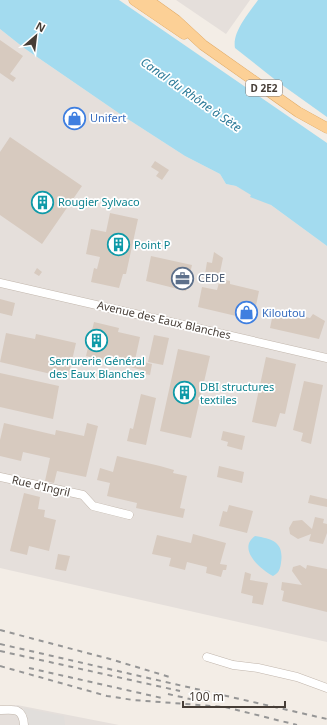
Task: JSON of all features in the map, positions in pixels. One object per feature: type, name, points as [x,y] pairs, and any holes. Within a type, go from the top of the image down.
[{"type":"main road","name":"D 2E2","points":[[134,0],[190,38],[203,45],[298,112],[327,128]]},
{"type":"main road","name":"D 2E2","points":[[148,0],[176,20],[203,45]]},
{"type":"street","name":"Avenue des Eaux Blanches","points":[[0,283],[327,358]]},
{"type":"street","name":"Rue d'Ingril","points":[[0,476],[83,495],[93,506],[129,515]]},
{"type":"street","points":[[207,657],[233,665],[258,668],[297,677],[327,688]]},
{"type":"street","points":[[0,710],[15,709],[20,712],[23,717],[24,725]]},
{"type":"shaded area","points":[[176,0],[250,0],[226,34]]},
{"type":"shaded area","points":[[0,29],[24,48],[123,116],[185,156],[220,174],[226,184],[236,186],[271,205],[327,246],[327,642],[0,568]]},
{"type":"shaded area","points":[[17,705],[119,725],[0,725],[0,707]]},
{"type":"shaded area","points":[[24,708],[64,716],[65,725],[25,725]]},
{"type":"water","name":"Canal du Rhône à Sète","points":[[0,0],[119,0],[327,143],[327,246],[271,205],[250,197],[251,195],[236,186],[226,184],[220,174],[185,156],[123,116],[24,48],[0,29]]},
{"type":"water","points":[[258,0],[327,0],[327,117],[278,82],[235,48],[236,36],[239,29]]},
{"type":"water","points":[[255,536],[268,539],[279,546],[282,556],[281,565],[278,572],[273,576],[262,569],[249,553],[248,547],[250,541]]},
{"type":"building","points":[[0,40],[23,56],[10,74],[16,78],[13,82],[0,73]]},
{"type":"building","name":"Rougier Sylvaco","points":[[10,137],[82,186],[42,244],[0,215],[0,152]]},
{"type":"building","points":[[155,161],[169,170],[162,180],[156,176],[159,172],[151,167]]},
{"type":"building","name":"Point P","points":[[110,213],[138,219],[126,274],[123,274],[119,288],[91,282],[94,268],[97,269],[100,257],[86,254],[91,229],[106,232]]},
{"type":"building","points":[[214,252],[223,258],[219,277],[205,274],[207,262],[212,263]]},
{"type":"building","points":[[151,256],[192,265],[186,291],[146,281]]},
{"type":"building","points":[[37,268],[42,272],[39,276],[34,273]]},
{"type":"building","points":[[220,279],[230,281],[230,284],[259,291],[253,320],[198,307],[202,287],[217,290]]},
{"type":"building","points":[[0,299],[15,303],[12,316],[0,313]]},
{"type":"building","points":[[274,309],[310,318],[313,314],[325,321],[319,339],[270,328]]},
{"type":"building","points":[[94,322],[119,328],[118,332],[140,337],[135,360],[152,364],[150,375],[141,373],[142,370],[86,356]]},
{"type":"building","points":[[6,333],[35,339],[36,334],[76,343],[68,378],[0,362]]},
{"type":"building","points":[[154,335],[169,338],[163,365],[148,362]]},
{"type":"building","name":"DBI structures textiles","points":[[178,349],[210,356],[191,438],[160,431]]},
{"type":"building","points":[[266,357],[296,364],[285,414],[280,413],[276,427],[252,422]]},
{"type":"building","points":[[0,373],[59,386],[53,419],[0,407]]},
{"type":"building","points":[[304,381],[323,385],[311,444],[301,441],[303,433],[293,430]]},
{"type":"building","points":[[141,394],[156,398],[146,445],[127,441],[130,428],[133,429]]},
{"type":"building","points":[[4,423],[55,435],[56,430],[84,436],[87,423],[98,426],[86,477],[57,471],[54,483],[45,481],[50,458],[23,452],[21,461],[0,456],[0,440]]},
{"type":"building","points":[[223,431],[245,436],[242,450],[227,446],[228,442],[221,440]]},
{"type":"building","points":[[117,456],[174,470],[173,473],[187,476],[180,508],[185,509],[183,518],[136,508],[137,503],[107,496],[110,483],[97,480],[100,468],[113,472]]},
{"type":"building","points":[[219,466],[244,472],[242,483],[217,477]]},
{"type":"building","points":[[24,493],[40,497],[38,509],[45,510],[44,517],[56,520],[49,551],[29,546],[27,555],[10,551]]},
{"type":"building","points":[[310,495],[327,499],[327,507],[308,503]]},
{"type":"building","points":[[229,505],[253,511],[247,533],[219,526],[223,511],[227,512]]},
{"type":"building","points":[[315,517],[324,519],[323,523],[327,524],[327,533],[323,544],[309,541],[311,534],[298,539],[290,534],[289,528],[293,521],[302,520],[312,529]]},
{"type":"building","points":[[193,534],[226,543],[220,564],[227,565],[226,570],[223,570],[221,577],[206,573],[207,567],[187,562],[185,570],[169,566],[171,558],[152,554],[157,535],[191,543]]},
{"type":"building","points":[[58,554],[70,556],[66,571],[55,569]]},
{"type":"building","points":[[300,565],[306,569],[307,565],[327,569],[327,612],[282,601],[284,591],[281,590],[282,582],[302,585],[292,571],[293,567]]},
{"type":"building","points":[[245,572],[251,574],[250,580],[268,583],[263,605],[252,603],[253,596],[241,593]]},
{"type":"railway","points":[[0,630],[110,659],[173,678]]},
{"type":"railway","points":[[0,644],[327,719]]},
{"type":"railway","points":[[0,651],[180,691]]},
{"type":"railway","points":[[0,666],[107,696],[133,700],[225,707],[297,725]]},
{"type":"railway","points":[[29,668],[162,698]]},
{"type":"railway","points":[[168,694],[199,701]]},
{"type":"place","name":"Unifert","points":[[75,118]]},
{"type":"place","name":"Rougier Sylvaco","points":[[43,202]]},
{"type":"place","name":"Point P","points":[[118,245]]},
{"type":"place","name":"CEDE","points":[[182,278]]},
{"type":"place","name":"Kiloutou","points":[[247,313]]},
{"type":"place","name":"Serrurerie Général des Eaux Blanches","points":[[97,341]]},
{"type":"place","name":"DBI structures textiles","points":[[185,393]]}]
